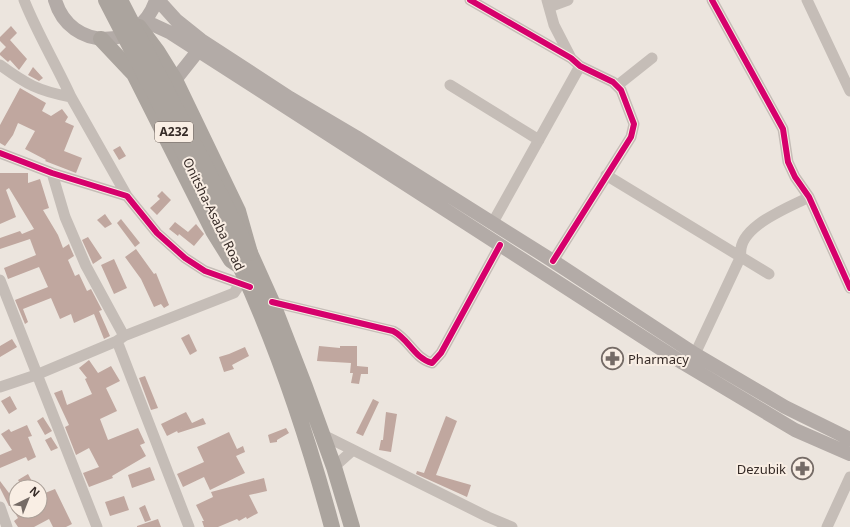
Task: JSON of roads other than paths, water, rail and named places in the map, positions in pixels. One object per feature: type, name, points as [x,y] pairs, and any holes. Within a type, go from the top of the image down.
[{"type":"highway","name":"Onitsha-Asaba Road","points":[[106,0],[166,116],[240,266],[245,286],[291,390],[314,460],[332,527]]},
{"type":"highway","name":"A232","points":[[120,0],[250,253],[272,302],[334,467],[352,527]]},
{"type":"highway","points":[[142,24],[175,80],[238,211],[250,253]]},
{"type":"highway","points":[[101,38],[134,74],[213,231],[231,260],[240,266]]},
{"type":"main road","points":[[55,0],[60,13],[71,26],[85,34],[101,38],[121,36],[142,24],[157,0],[176,20],[201,40],[552,261],[694,354],[785,407],[850,439]]},
{"type":"main road","points":[[142,24],[171,33],[695,371],[795,430],[850,454]]},
{"type":"main road","points":[[175,80],[198,51]]},
{"type":"street","points":[[24,0],[35,29],[58,68],[71,96],[128,196],[157,234],[173,249],[205,271],[245,286]]},
{"type":"street","points":[[470,0],[571,58],[580,66],[618,85],[622,90],[634,124],[634,130],[552,261]]},
{"type":"street","points":[[568,0],[548,3],[554,25],[571,58]]},
{"type":"street","points":[[712,0],[783,129],[788,162],[795,177],[809,197],[850,288]]},
{"type":"street","points":[[806,0],[850,91]]},
{"type":"street","points":[[618,85],[652,58]]},
{"type":"street","points":[[0,65],[25,84],[51,93],[71,96]]},
{"type":"street","points":[[492,224],[580,66]]},
{"type":"street","points":[[450,84],[539,140]]},
{"type":"street","points":[[0,153],[52,173],[128,196]]},
{"type":"street","points":[[52,173],[65,217],[120,338],[189,527]]},
{"type":"street","points":[[606,175],[770,274]]},
{"type":"street","points":[[694,354],[741,256],[741,244],[756,225],[809,197]]},
{"type":"street","points":[[272,302],[393,331],[402,336],[424,361],[432,363],[441,353],[500,245]]},
{"type":"street","points":[[0,280],[97,527]]},
{"type":"street","points":[[0,387],[36,374],[120,338],[234,293],[245,286]]},
{"type":"street","points":[[321,434],[489,522],[512,527]]},
{"type":"street","points":[[334,467],[353,450]]},
{"type":"street","points":[[827,527],[850,477]]},
{"type":"street","points":[[0,508],[6,527]]},
{"type":"place","name":"Pharmacy","points":[[613,359]]},
{"type":"place","name":"Dezubik","points":[[802,469]]}]
